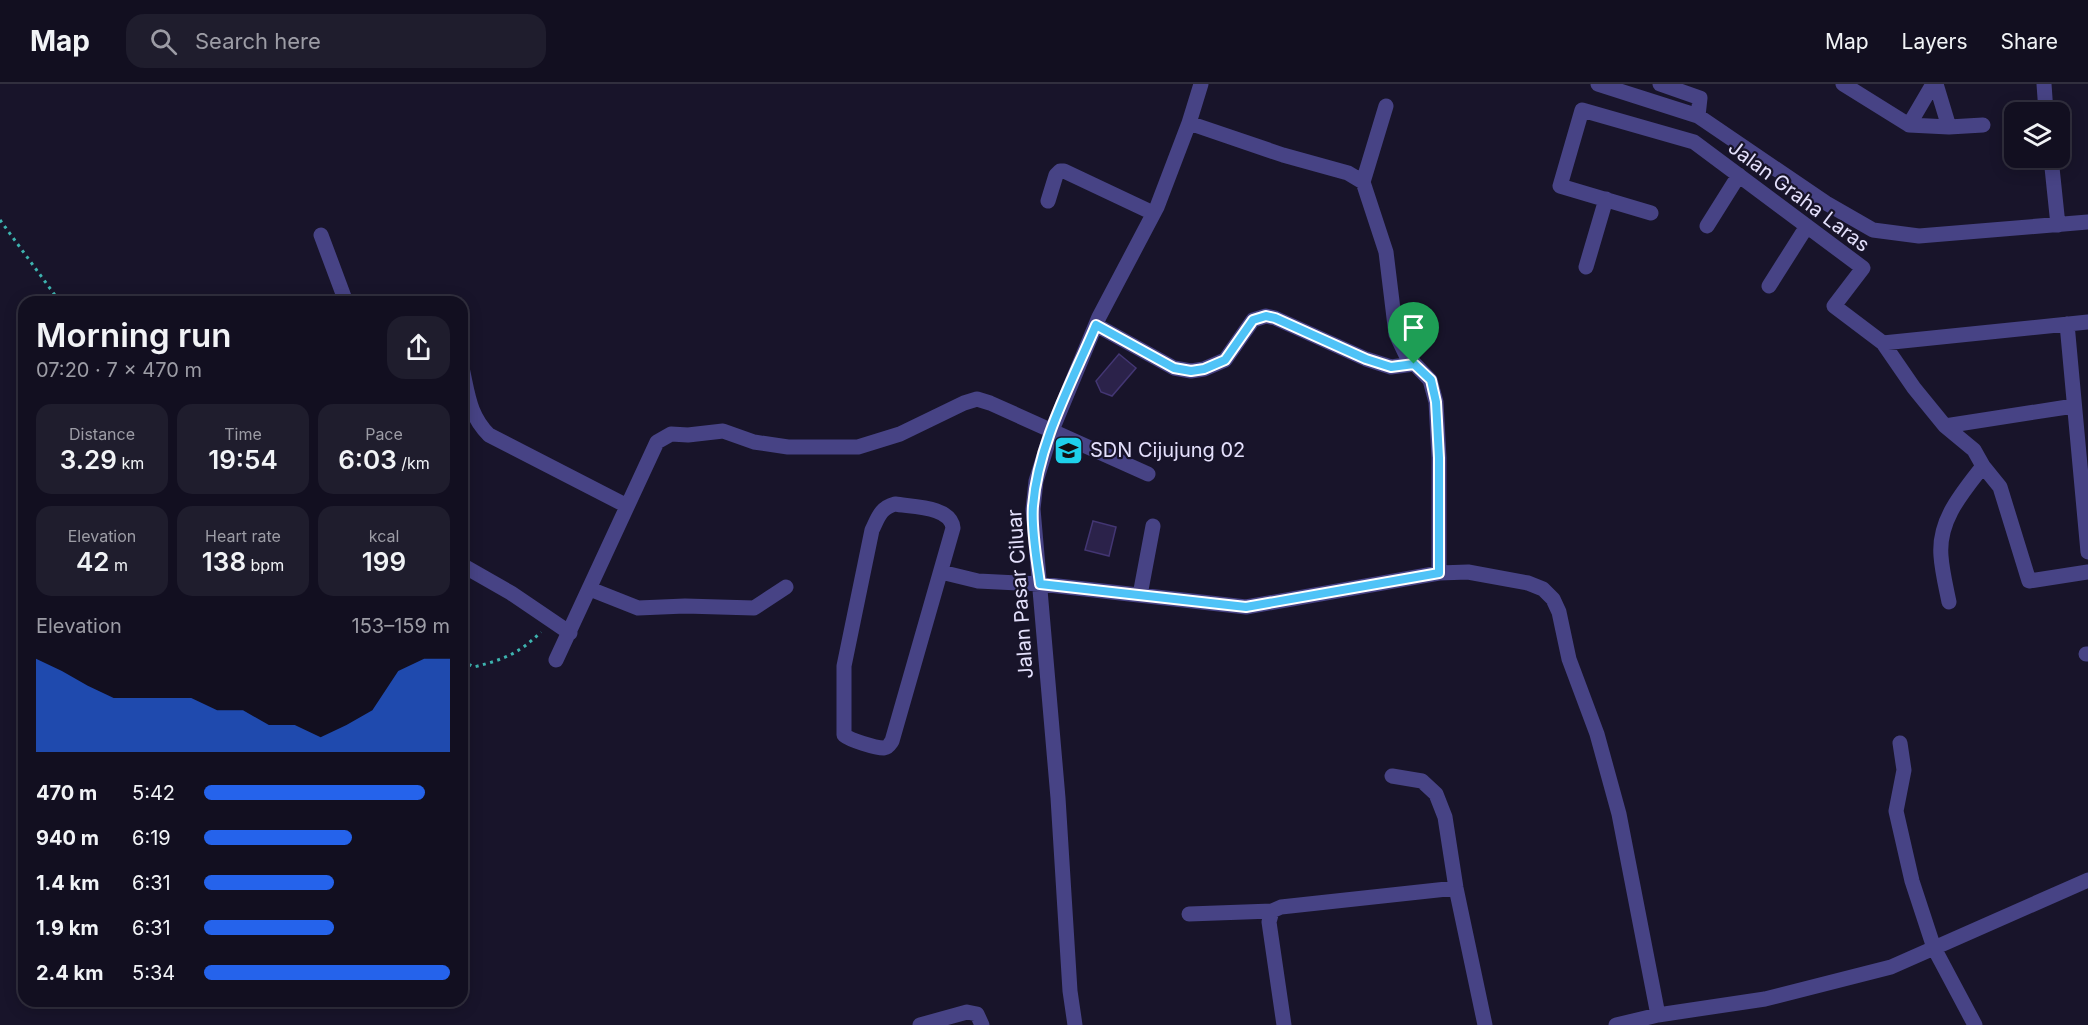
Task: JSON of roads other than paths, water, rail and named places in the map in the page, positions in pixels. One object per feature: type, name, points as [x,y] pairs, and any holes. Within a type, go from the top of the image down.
[{"type":"street","name":"Jalan Pasar Ciluar","points":[[1075,1025],[1070,991],[1058,798],[1032,509],[1036,481],[1052,430],[1096,325],[1153,213],[1189,123],[1201,84]]},
{"type":"street","name":"Jalan Graha Laras","points":[[1598,84],[1698,116],[1826,203],[1873,230],[1919,236],[2088,222]]},
{"type":"street","points":[[1660,84],[1700,98],[1698,116]]},
{"type":"street","points":[[1843,84],[1909,125],[1949,127],[1983,124]]},
{"type":"street","points":[[1909,125],[1935,84]]},
{"type":"street","points":[[1935,84],[1949,127]]},
{"type":"street","points":[[2044,84],[2045,102]]},
{"type":"street","points":[[1386,106],[1363,182],[1386,252],[1396,334],[1406,355],[1431,380],[1436,402],[1439,458],[1439,573]]},
{"type":"street","name":"Jalan Graha Laras","points":[[1651,213],[1560,186],[1582,110],[1694,142],[1863,268],[1834,306],[1883,343]]},
{"type":"street","points":[[1189,123],[1283,155],[1348,173],[1363,182]]},
{"type":"street","points":[[2052,168],[2058,225]]},
{"type":"street","points":[[1048,201],[1056,175],[1064,171],[1153,213]]},
{"type":"street","points":[[1707,226],[1738,175]]},
{"type":"street","points":[[1586,267],[1606,199]]},
{"type":"street","points":[[1769,286],[1808,226]]},
{"type":"street","points":[[321,235],[344,296]]},
{"type":"street","points":[[1096,325],[1174,368],[1191,371],[1204,369],[1225,360],[1253,320],[1266,316],[1366,359],[1391,367],[1414,364]]},
{"type":"street","points":[[2088,322],[1883,343],[1914,388],[1946,426],[1974,450],[1983,466],[2000,487],[2029,581],[2088,572]]},
{"type":"street","points":[[2067,324],[2088,552]]},
{"type":"street","points":[[468,395],[477,423],[489,435],[627,506]]},
{"type":"street","points":[[556,660],[657,442],[671,434],[688,435],[723,431],[754,442],[788,447],[858,447],[900,434],[964,402],[977,399],[1148,474]]},
{"type":"street","points":[[1946,426],[2074,406]]},
{"type":"street","points":[[1949,602],[1940,554],[1943,527],[1949,513],[1983,466]]},
{"type":"street","points":[[895,504],[938,511],[949,516],[953,528],[941,572],[889,746],[884,748],[846,737],[844,666],[872,531],[880,512],[887,506],[895,504]]},
{"type":"street","points":[[1140,595],[1153,526]]},
{"type":"street","points":[[468,568],[511,593],[570,633]]},
{"type":"street","points":[[941,572],[978,581],[1040,584],[1246,607],[1439,573],[1468,572],[1527,583],[1543,589],[1553,599],[1559,612],[1569,659],[1597,734],[1619,814],[1658,1015]]},
{"type":"street","points":[[590,589],[638,608],[685,606],[754,608],[786,587]]},
{"type":"street","points":[[1900,743],[1904,770],[1896,803],[1897,820],[1912,881],[1934,948],[1975,1025]]},
{"type":"street","points":[[1392,776],[1422,781],[1436,794],[1445,817],[1456,888],[1485,1025]]},
{"type":"street","points":[[1616,1025],[1658,1015],[1765,999],[1891,967],[2088,880]]},
{"type":"street","points":[[1189,914],[1272,911],[1281,907],[1456,888]]},
{"type":"street","points":[[1272,911],[1269,922],[1284,1025]]},
{"type":"street","points":[[920,1025],[967,1012],[977,1014],[982,1025]]},
{"type":"place","name":"SDN Cijujung 02","points":[[1069,450]]}]
